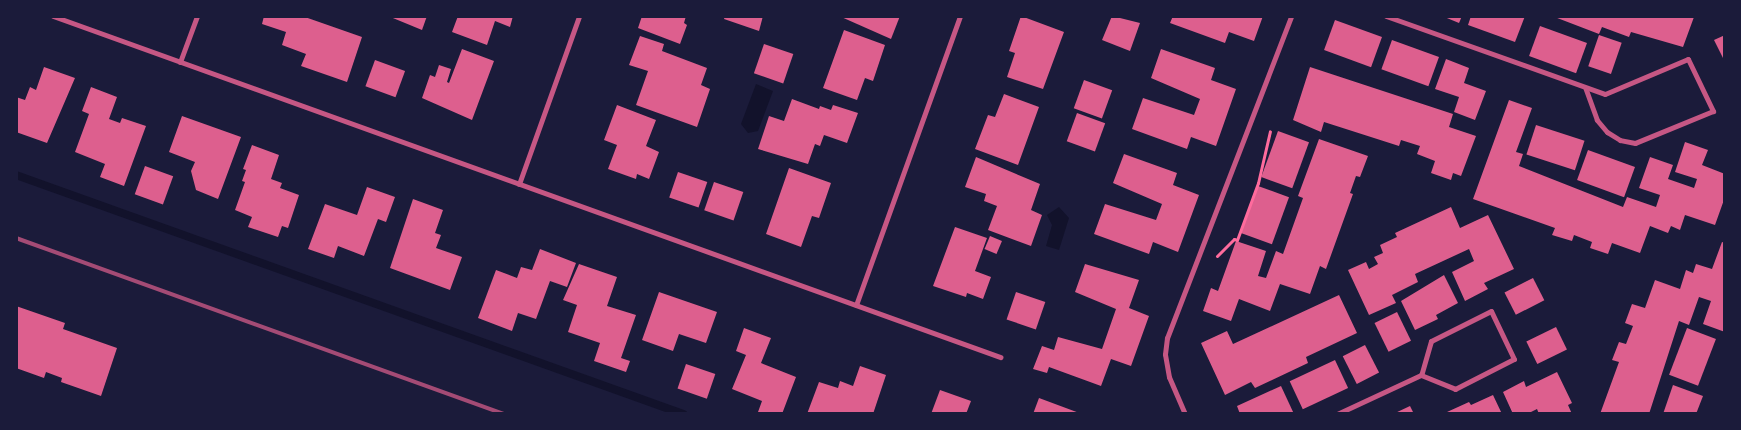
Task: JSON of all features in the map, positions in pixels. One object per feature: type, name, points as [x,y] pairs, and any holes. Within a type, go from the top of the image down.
[{"type":"street","points":[[52,16],[1000,357]]},
{"type":"street","points":[[180,62],[197,16]]},
{"type":"street","points":[[519,184],[579,16]]},
{"type":"street","points":[[856,305],[960,16]]},
{"type":"street","points":[[1185,414],[1170,377],[1165,354],[1167,338],[1291,16]]},
{"type":"street","points":[[1386,16],[1586,89],[1605,94],[1688,59],[1713,111],[1635,143],[1620,140],[1607,132],[1597,120],[1586,89]]},
{"type":"street","points":[[1337,414],[1421,375],[1455,389],[1514,359],[1491,311],[1431,341],[1421,375]]},
{"type":"path","points":[[1213,260],[1234,239],[1237,240],[1258,183],[1270,131]]},
{"type":"shaded area","points":[[756,84],[773,91],[758,131],[748,133],[741,124]]},
{"type":"shaded area","points":[[1059,207],[1069,218],[1059,250],[1046,246],[1052,225],[1047,215]]},
{"type":"building","points":[[264,16],[302,16],[362,37],[347,82],[301,66],[306,54],[282,45],[286,32],[262,24]]},
{"type":"building","points":[[388,16],[427,16],[422,30]]},
{"type":"building","points":[[458,16],[513,16],[510,27],[495,21],[487,45],[452,32]]},
{"type":"building","points":[[642,16],[686,16],[684,23],[687,25],[680,44],[638,28]]},
{"type":"building","points":[[725,16],[763,16],[759,31],[724,19]]},
{"type":"building","points":[[839,16],[900,16],[891,39]]},
{"type":"building","points":[[1021,16],[1064,32],[1043,89],[1007,77],[1015,53],[1009,51]]},
{"type":"building","points":[[1112,16],[1140,23],[1130,51],[1102,40]]},
{"type":"building","points":[[1173,16],[1263,16],[1254,41],[1229,32],[1225,43],[1170,23]]},
{"type":"building","points":[[1442,16],[1462,16],[1459,23]]},
{"type":"building","points":[[1471,16],[1525,16],[1515,42],[1468,25]]},
{"type":"building","points":[[1552,16],[1694,17],[1683,47],[1631,32],[1629,37],[1602,27],[1599,34]]},
{"type":"building","points":[[1335,20],[1382,37],[1371,67],[1324,50]]},
{"type":"building","points":[[1540,26],[1587,43],[1576,73],[1529,56]]},
{"type":"building","points":[[844,30],[885,45],[873,81],[865,78],[857,100],[823,88]]},
{"type":"building","points":[[1599,35],[1622,43],[1611,74],[1588,66]]},
{"type":"building","points":[[1725,35],[1725,62],[1714,40]]},
{"type":"building","points":[[640,36],[664,44],[662,51],[707,68],[701,85],[710,89],[697,127],[636,105],[648,71],[629,65]]},
{"type":"building","points":[[1392,40],[1439,57],[1428,86],[1381,69]]},
{"type":"building","points":[[764,44],[793,54],[783,83],[754,73]]},
{"type":"building","points":[[462,49],[494,61],[472,120],[422,98],[430,75],[435,77],[439,65],[451,69],[447,82],[449,83]]},
{"type":"building","points":[[1161,49],[1215,68],[1211,80],[1236,89],[1216,146],[1191,137],[1187,149],[1132,129],[1143,98],[1194,115],[1200,99],[1151,78]]},
{"type":"building","points":[[1446,59],[1469,68],[1464,83],[1486,91],[1475,120],[1454,112],[1459,97],[1435,89]]},
{"type":"building","points":[[375,60],[405,71],[395,97],[365,86]]},
{"type":"building","points":[[44,67],[75,78],[47,143],[16,132],[16,97],[25,100],[30,87],[36,90]]},
{"type":"building","points":[[1310,67],[1453,114],[1449,127],[1476,136],[1461,176],[1453,173],[1451,180],[1431,173],[1435,161],[1417,154],[1420,146],[1401,140],[1399,146],[1324,122],[1321,132],[1293,120]]},
{"type":"building","points":[[1084,80],[1112,90],[1102,118],[1074,108]]},
{"type":"building","points":[[91,87],[117,97],[109,119],[120,123],[122,118],[146,126],[124,186],[100,177],[105,164],[75,152],[89,114],[82,111]]},
{"type":"building","points":[[1004,94],[1039,107],[1018,165],[975,149],[988,115],[995,117]]},
{"type":"building","points":[[792,99],[819,109],[820,106],[831,110],[833,105],[858,113],[847,143],[824,135],[820,146],[815,144],[808,164],[758,149],[769,116],[784,121]]},
{"type":"building","points":[[1509,100],[1532,108],[1516,152],[1523,154],[1519,166],[1623,207],[1627,197],[1656,207],[1660,195],[1639,188],[1650,157],[1673,165],[1668,179],[1694,188],[1697,179],[1675,172],[1685,142],[1708,150],[1702,165],[1725,174],[1725,197],[1715,225],[1685,215],[1680,230],[1671,226],[1668,233],[1650,226],[1640,253],[1612,243],[1608,254],[1590,248],[1592,242],[1574,235],[1572,241],[1552,235],[1555,228],[1473,199]]},
{"type":"building","points":[[617,105],[656,120],[646,146],[659,152],[649,179],[637,174],[636,179],[608,169],[617,145],[604,140]]},
{"type":"building","points":[[1077,113],[1105,123],[1095,151],[1067,141]]},
{"type":"building","points":[[182,116],[241,137],[218,199],[196,190],[191,171],[195,162],[169,152]]},
{"type":"building","points":[[1536,125],[1585,141],[1575,170],[1526,154]]},
{"type":"building","points":[[1278,131],[1309,142],[1292,188],[1261,177]]},
{"type":"building","points":[[1319,139],[1368,156],[1360,177],[1356,176],[1350,193],[1353,194],[1326,269],[1320,266],[1310,294],[1280,284],[1270,311],[1239,299],[1231,321],[1203,311],[1211,288],[1218,291],[1236,241],[1266,251],[1258,276],[1266,278],[1276,251],[1283,254],[1303,198],[1298,196]]},
{"type":"building","points":[[252,145],[279,155],[271,179],[282,183],[280,188],[299,195],[288,228],[282,226],[278,237],[248,227],[252,217],[235,210],[245,182],[242,181],[246,170],[243,169]]},
{"type":"building","points":[[1588,150],[1635,167],[1624,197],[1577,180]]},
{"type":"building","points":[[1124,154],[1177,173],[1173,185],[1199,195],[1178,252],[1153,242],[1149,254],[1094,234],[1105,204],[1156,220],[1162,204],[1113,183]]},
{"type":"building","points":[[976,157],[1040,184],[1031,210],[1042,215],[1031,246],[988,230],[997,206],[984,201],[986,194],[965,187]]},
{"type":"building","points":[[145,166],[173,176],[163,204],[135,194]]},
{"type":"building","points":[[789,168],[831,183],[819,218],[812,216],[801,247],[766,234]]},
{"type":"building","points":[[678,172],[707,182],[699,208],[669,198]]},
{"type":"building","points":[[714,182],[743,192],[734,220],[704,210]]},
{"type":"building","points":[[1258,186],[1289,197],[1272,244],[1241,233]]},
{"type":"building","points":[[367,187],[395,197],[386,222],[378,219],[364,256],[338,246],[334,258],[308,249],[325,204],[357,215]]},
{"type":"building","points":[[413,199],[443,210],[435,233],[441,235],[436,248],[462,257],[450,290],[390,268]]},
{"type":"building","points":[[1451,207],[1460,228],[1488,215],[1514,269],[1484,283],[1488,289],[1465,301],[1452,272],[1474,261],[1469,249],[1415,274],[1418,282],[1392,295],[1396,303],[1369,315],[1348,270],[1366,262],[1369,269],[1378,264],[1374,257],[1383,253],[1380,245],[1397,237],[1395,233]]},
{"type":"building","points":[[955,227],[987,238],[975,271],[991,277],[983,299],[967,293],[966,297],[933,286]]},
{"type":"building","points":[[990,236],[1002,241],[996,254],[985,249]]},
{"type":"building","points":[[1722,242],[1725,243],[1725,332],[1703,324],[1711,301],[1699,297],[1689,325],[1679,321],[1649,414],[1600,414],[1619,362],[1612,360],[1619,342],[1626,344],[1633,326],[1625,323],[1632,304],[1645,308],[1655,280],[1680,289],[1686,270],[1693,273],[1696,264],[1712,269]]},
{"type":"building","points":[[540,249],[576,263],[567,287],[550,281],[536,319],[518,313],[512,331],[478,318],[496,270],[517,278],[521,267],[532,270]]},
{"type":"building","points":[[579,264],[617,277],[607,306],[636,315],[621,358],[630,361],[626,372],[594,361],[600,343],[568,332],[577,305],[563,300]]},
{"type":"building","points":[[1085,264],[1139,280],[1129,308],[1149,316],[1131,366],[1111,359],[1101,386],[1049,367],[1047,373],[1033,369],[1042,346],[1054,350],[1058,337],[1102,349],[1116,309],[1075,292]]},
{"type":"building","points":[[1444,275],[1458,303],[1436,315],[1438,319],[1415,330],[1401,301]]},
{"type":"building","points":[[1533,278],[1544,300],[1516,315],[1504,293]]},
{"type":"building","points":[[659,292],[717,312],[706,343],[679,334],[673,351],[642,340]]},
{"type":"building","points":[[1016,292],[1045,302],[1036,330],[1007,319]]},
{"type":"building","points":[[1339,295],[1357,333],[1306,357],[1308,363],[1255,388],[1251,382],[1225,395],[1201,343],[1227,331],[1233,344]]},
{"type":"building","points":[[16,306],[65,323],[63,329],[117,348],[101,396],[61,382],[62,378],[46,372],[44,378],[16,368]]},
{"type":"building","points":[[1397,312],[1411,341],[1389,352],[1375,323]]},
{"type":"building","points":[[1556,327],[1567,349],[1537,364],[1526,341]]},
{"type":"building","points":[[744,328],[771,338],[761,363],[796,377],[782,414],[758,412],[762,401],[732,389],[746,355],[736,351]]},
{"type":"building","points":[[1687,328],[1716,339],[1698,386],[1669,375]]},
{"type":"building","points":[[1365,345],[1379,373],[1357,384],[1343,356]]},
{"type":"building","points":[[1335,360],[1348,388],[1303,409],[1290,381]]},
{"type":"building","points":[[686,364],[715,374],[707,399],[678,389]]},
{"type":"building","points":[[860,366],[886,375],[873,414],[807,414],[819,382],[838,388],[840,381],[853,386]]},
{"type":"building","points":[[1557,372],[1572,403],[1568,405],[1572,414],[1539,414],[1537,409],[1527,414],[1513,414],[1503,392],[1524,381],[1526,387]]},
{"type":"building","points":[[1673,385],[1703,396],[1696,414],[1663,414]]},
{"type":"building","points":[[1281,386],[1294,414],[1240,414],[1237,406]]},
{"type":"building","points":[[940,390],[971,401],[966,414],[931,414]]},
{"type":"building","points":[[1493,395],[1502,414],[1447,412],[1469,402],[1471,405]]},
{"type":"building","points":[[1039,398],[1082,414],[1033,414]]},
{"type":"building","points":[[1410,406],[1414,414],[1393,414]]},
{"type":"waterway","points":[[16,175],[683,414]]},
{"type":"railway","points":[[16,238],[504,414]]}]
